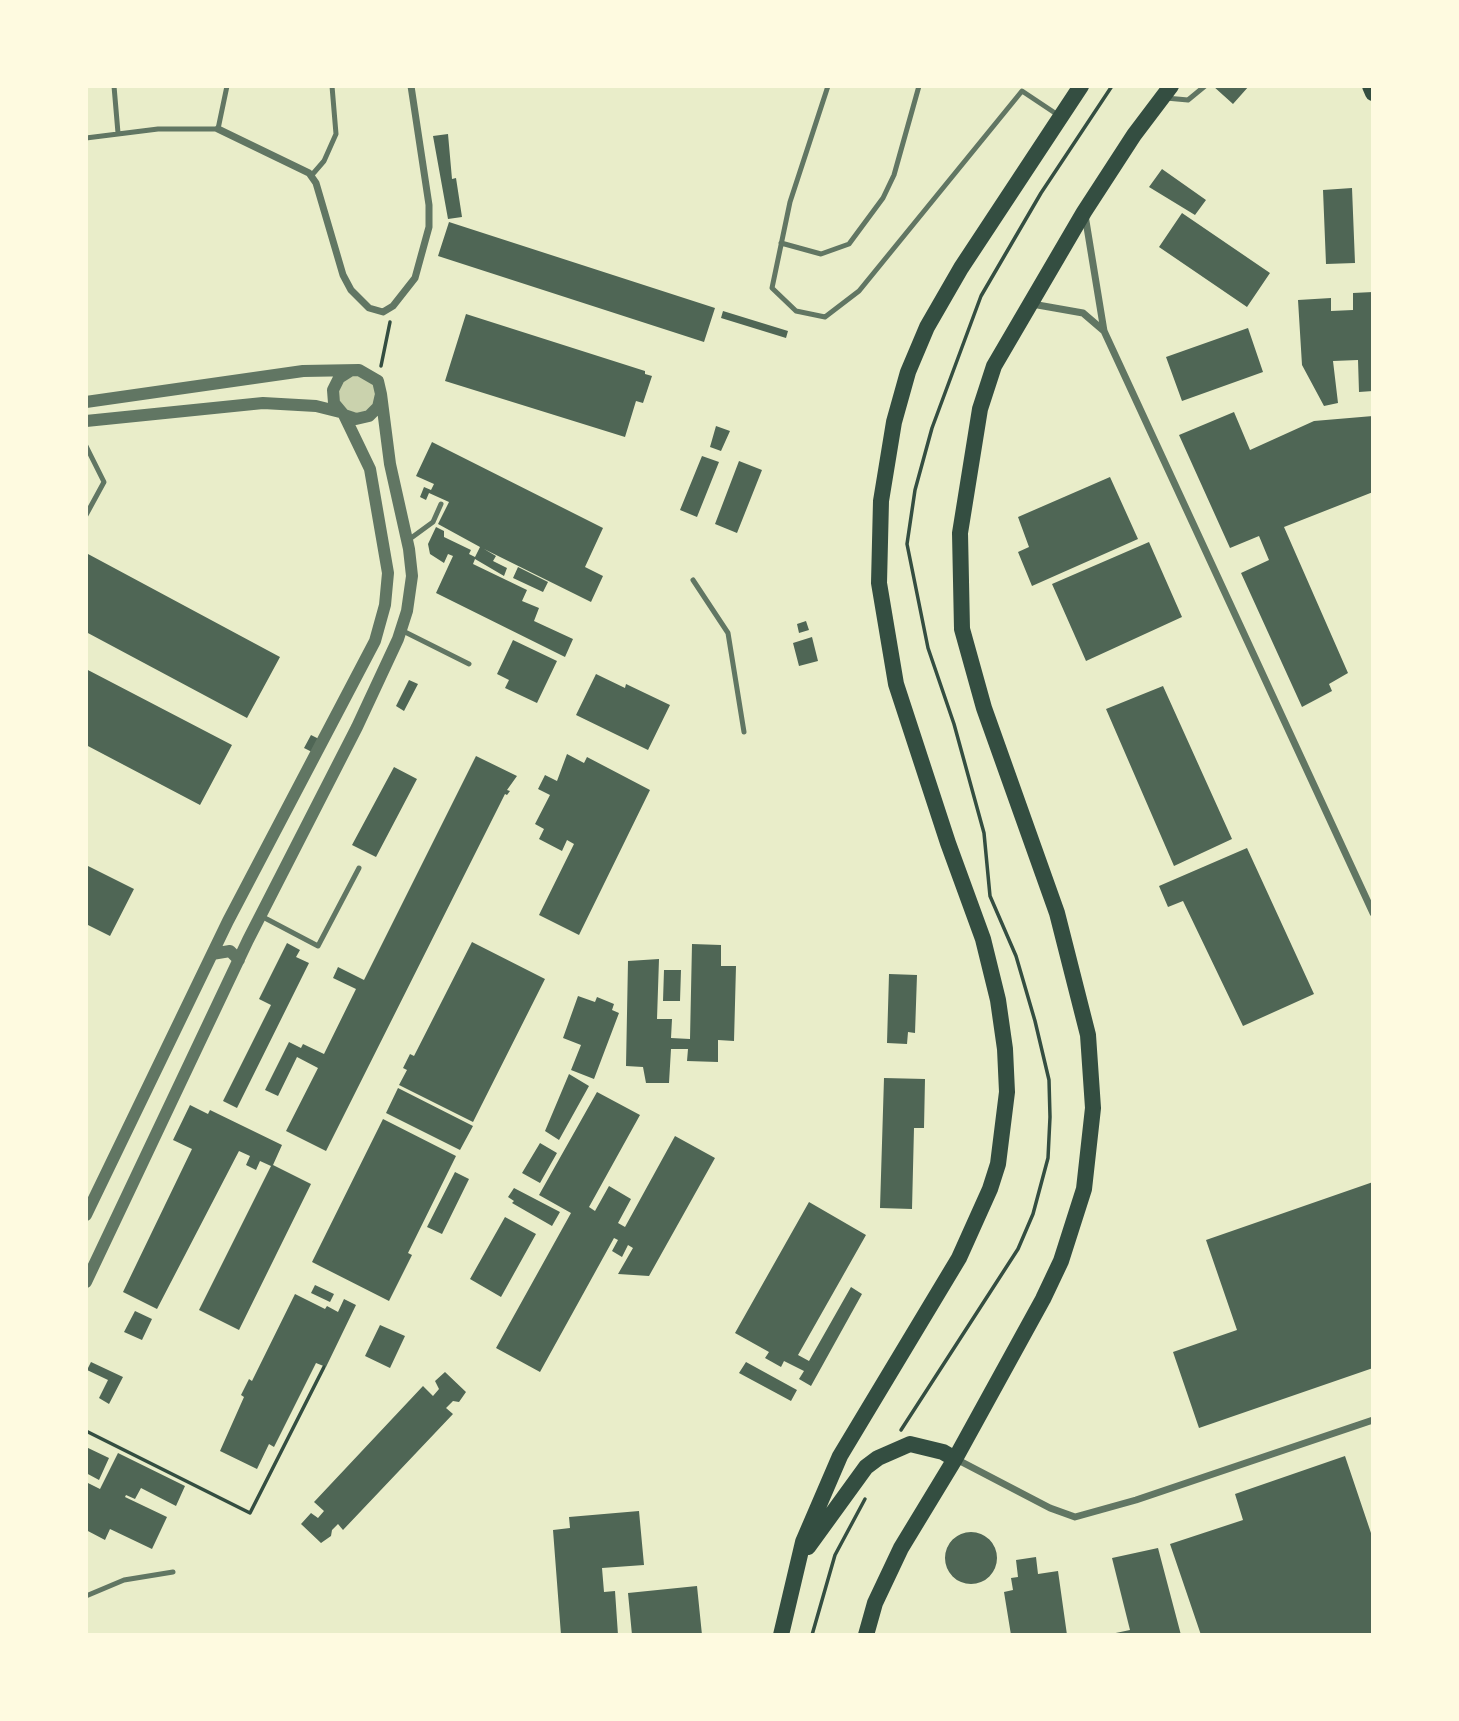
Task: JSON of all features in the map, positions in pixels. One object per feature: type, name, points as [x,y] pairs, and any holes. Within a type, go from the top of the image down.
[{"type":"highway","points":[[781,1635],[794,1568],[840,1455],[959,1258],[990,1189],[1000,1153],[1007,1092],[998,1000],[983,939],[947,843],[897,684],[879,583],[881,501],[894,422],[908,373],[928,327],[961,268],[1080,86]]},
{"type":"highway","points":[[1370,86],[1373,93]]},
{"type":"highway","points":[[866,1635],[876,1603],[901,1548],[956,1459],[1061,1261],[1084,1189],[1093,1108],[1088,1035],[1078,985],[1057,913],[984,708],[962,629],[960,533],[980,409],[994,366],[1028,303],[1084,212],[1167,92]]},
{"type":"highway","points":[[794,1568],[840,1500],[866,1467],[878,1458],[910,1444],[943,1452],[956,1459]]},
{"type":"street","points":[[218,128],[311,176],[351,290],[369,308],[383,312],[393,306],[415,278],[429,227],[429,205],[411,86]]},
{"type":"street","points":[[1084,212],[1104,331],[1373,913]]},
{"type":"street","points":[[1028,303],[1083,313],[1104,331]]},
{"type":"street","points":[[86,402],[303,371],[368,373],[379,388],[390,464],[412,576],[401,630],[357,727],[248,940],[86,1282]]},
{"type":"street","points":[[86,1215],[228,922],[375,641],[385,605],[388,573],[370,469],[334,403],[333,390],[339,378],[350,371]]},
{"type":"street","points":[[86,421],[263,403],[316,406],[356,419],[369,416],[378,407],[379,388]]},
{"type":"street","points":[[228,922],[234,934],[248,940]]},
{"type":"street","points":[[212,954],[228,951],[239,960]]},
{"type":"street","points":[[956,1459],[1050,1508],[1075,1517],[1136,1500],[1373,1420]]},
{"type":"lane","points":[[114,86],[118,133]]},
{"type":"lane","points":[[86,138],[181,127],[218,128],[227,86]]},
{"type":"lane","points":[[311,176],[324,162],[336,134],[332,86]]},
{"type":"lane","points":[[828,86],[790,202],[772,288],[796,311],[825,317],[859,291],[1022,91],[1061,116]]},
{"type":"lane","points":[[781,243],[821,254],[849,244],[889,187],[919,86]]},
{"type":"lane","points":[[1167,92],[1188,100],[1205,86]]},
{"type":"lane","points":[[86,446],[104,482],[86,515]]},
{"type":"lane","points":[[407,541],[433,522],[441,505]]},
{"type":"lane","points":[[694,580],[727,633],[744,733]]},
{"type":"lane","points":[[401,630],[469,664]]},
{"type":"lane","points":[[261,916],[318,946],[359,868]]},
{"type":"lane","points":[[86,1596],[124,1580],[173,1572]]},
{"type":"path","points":[[379,388],[393,306]]},
{"type":"path","points":[[86,1431],[250,1513],[324,1367]]},
{"type":"green space","points":[[357,375],[370,381],[376,394],[370,407],[357,413],[344,407],[338,394],[344,381]]},
{"type":"building","points":[[1213,86],[1249,86],[1233,104]]},
{"type":"building","points":[[448,134],[452,179],[456,178],[462,217],[448,219],[433,136]]},
{"type":"building","points":[[1162,169],[1206,200],[1195,215],[1149,187]]},
{"type":"building","points":[[1352,188],[1355,263],[1326,264],[1323,190]]},
{"type":"building","points":[[1182,213],[1270,273],[1247,307],[1159,247]]},
{"type":"building","points":[[449,222],[715,308],[704,342],[438,256]]},
{"type":"building","points":[[1373,292],[1373,391],[1359,392],[1358,360],[1333,361],[1338,403],[1324,406],[1302,365],[1298,300],[1331,298],[1331,311],[1353,310],[1353,293]]},
{"type":"building","points":[[723,311],[788,331],[786,338],[721,318]]},
{"type":"building","points":[[466,314],[645,371],[645,374],[652,376],[643,403],[636,401],[625,437],[445,381]]},
{"type":"building","points":[[1248,328],[1263,372],[1182,401],[1166,357]]},
{"type":"building","points":[[1234,412],[1250,450],[1314,421],[1373,416],[1373,492],[1284,527],[1348,673],[1329,684],[1332,691],[1302,707],[1241,573],[1269,560],[1259,536],[1230,548],[1179,435]]},
{"type":"building","points":[[716,426],[730,431],[721,451],[710,447]]},
{"type":"building","points":[[432,442],[603,528],[585,567],[603,576],[591,602],[484,549],[496,556],[493,561],[507,568],[504,576],[475,559],[473,564],[527,590],[522,601],[539,608],[534,621],[573,639],[565,657],[436,593],[453,556],[448,554],[444,563],[430,554],[428,544],[436,527],[444,531],[444,537],[471,550],[469,554],[475,557],[480,547],[438,524],[449,502],[429,493],[426,500],[420,497],[424,487],[431,490],[434,484],[416,476]]},
{"type":"building","points":[[702,456],[719,462],[697,517],[680,510]]},
{"type":"building","points":[[739,461],[762,470],[737,533],[715,524]]},
{"type":"building","points":[[1110,477],[1138,539],[1032,586],[1018,552],[1029,547],[1018,517]]},
{"type":"building","points":[[1149,542],[1182,617],[1086,661],[1052,584]]},
{"type":"building","points":[[88,554],[280,657],[247,718],[86,632]]},
{"type":"building","points":[[518,567],[548,582],[543,592],[513,578]]},
{"type":"building","points":[[806,621],[809,630],[799,633],[797,624]]},
{"type":"building","points":[[812,637],[818,661],[799,666],[793,643]]},
{"type":"building","points":[[513,640],[557,661],[537,703],[505,688],[509,680],[497,674]]},
{"type":"building","points":[[86,669],[232,745],[200,805],[86,745]]},
{"type":"building","points":[[596,674],[625,688],[626,684],[670,705],[648,750],[576,715]]},
{"type":"building","points":[[409,680],[418,684],[404,711],[396,706]]},
{"type":"building","points":[[1163,686],[1232,839],[1174,866],[1106,709]]},
{"type":"building","points":[[311,735],[319,739],[312,752],[304,748]]},
{"type":"building","points":[[567,754],[584,763],[587,757],[650,790],[579,935],[539,915],[574,844],[567,840],[562,851],[539,839],[544,829],[535,824],[550,795],[538,789],[545,775],[557,781]]},
{"type":"building","points":[[476,756],[517,776],[507,790],[510,791],[505,794],[326,1151],[286,1131],[318,1068],[297,1057],[278,1096],[265,1090],[289,1042],[301,1048],[303,1044],[324,1054],[356,989],[333,978],[338,967],[364,980]]},
{"type":"building","points":[[394,767],[417,779],[376,857],[352,845]]},
{"type":"building","points":[[1247,848],[1314,994],[1243,1026],[1183,901],[1168,907],[1159,886]]},
{"type":"building","points":[[86,865],[134,889],[110,936],[86,924]]},
{"type":"building","points":[[472,942],[545,979],[473,1122],[399,1085],[407,1070],[403,1068],[410,1054],[414,1056]]},
{"type":"building","points":[[287,943],[300,950],[296,957],[309,963],[237,1108],[223,1101],[271,1005],[259,999]]},
{"type":"building","points":[[692,944],[721,945],[721,966],[736,966],[734,1041],[718,1040],[718,1062],[687,1061],[688,1049],[671,1049],[669,1083],[646,1083],[643,1067],[626,1066],[628,961],[659,959],[657,1019],[672,1019],[671,1038],[690,1039]]},
{"type":"building","points":[[664,970],[681,970],[680,1001],[663,1001]]},
{"type":"building","points":[[889,974],[917,975],[915,1033],[908,1032],[907,1044],[887,1043]]},
{"type":"building","points":[[578,996],[595,1002],[597,997],[614,1004],[612,1010],[619,1013],[594,1079],[571,1070],[581,1045],[563,1038]]},
{"type":"building","points":[[569,1074],[589,1086],[559,1140],[545,1131]]},
{"type":"building","points":[[884,1078],[925,1079],[924,1128],[914,1128],[912,1209],[880,1208]]},
{"type":"building","points":[[398,1088],[473,1126],[460,1150],[386,1113]]},
{"type":"building","points":[[597,1092],[640,1115],[589,1207],[595,1211],[609,1186],[631,1199],[618,1223],[625,1227],[675,1136],[715,1158],[649,1276],[618,1274],[633,1248],[628,1245],[622,1257],[612,1251],[618,1240],[614,1238],[540,1372],[496,1348],[571,1213],[539,1195]]},
{"type":"building","points":[[190,1105],[208,1114],[210,1110],[282,1145],[273,1165],[311,1184],[239,1330],[199,1310],[271,1166],[260,1161],[256,1170],[246,1165],[250,1156],[239,1151],[157,1309],[123,1292],[192,1149],[173,1140]]},
{"type":"building","points":[[383,1119],[456,1156],[408,1253],[412,1255],[389,1301],[312,1262]]},
{"type":"building","points":[[540,1143],[557,1153],[540,1183],[522,1173]]},
{"type":"building","points":[[455,1172],[469,1179],[442,1234],[427,1227]]},
{"type":"building","points":[[1373,1182],[1373,1368],[1199,1428],[1173,1352],[1237,1330],[1206,1240]]},
{"type":"building","points":[[514,1188],[560,1212],[552,1226],[512,1203],[514,1201],[508,1197]]},
{"type":"building","points":[[809,1202],[866,1235],[798,1355],[809,1361],[851,1287],[862,1294],[811,1386],[799,1379],[804,1371],[784,1361],[781,1367],[765,1358],[769,1352],[735,1333]]},
{"type":"building","points":[[505,1217],[536,1234],[501,1297],[470,1279]]},
{"type":"building","points":[[315,1285],[334,1294],[330,1302],[311,1293]]},
{"type":"building","points":[[295,1294],[325,1309],[327,1306],[338,1312],[344,1299],[356,1305],[326,1367],[316,1363],[274,1447],[269,1444],[257,1469],[220,1451],[244,1397],[241,1395],[249,1379],[252,1381]]},
{"type":"building","points":[[135,1311],[152,1319],[142,1340],[124,1332]]},
{"type":"building","points":[[380,1325],[405,1336],[390,1368],[365,1356]]},
{"type":"building","points":[[91,1362],[123,1377],[109,1404],[99,1398],[108,1380],[87,1370]]},
{"type":"building","points":[[746,1362],[797,1390],[791,1401],[739,1373]]},
{"type":"building","points":[[445,1372],[466,1392],[459,1402],[453,1401],[446,1408],[453,1414],[343,1530],[338,1524],[332,1530],[331,1536],[321,1543],[301,1524],[311,1513],[318,1518],[324,1511],[314,1502],[423,1386],[433,1396],[439,1389],[435,1381]]},
{"type":"building","points":[[86,1447],[109,1458],[99,1480],[86,1473]]},
{"type":"building","points":[[118,1453],[185,1486],[176,1506],[141,1488],[135,1499],[126,1495],[125,1497],[167,1517],[152,1549],[110,1529],[105,1540],[86,1530],[86,1482],[100,1489]]},
{"type":"building","points":[[1345,1456],[1373,1539],[1373,1635],[1201,1635],[1170,1544],[1243,1520],[1235,1494]]},
{"type":"building","points":[[639,1511],[644,1565],[602,1568],[604,1592],[615,1591],[618,1635],[561,1635],[553,1530],[570,1528],[569,1517]]},
{"type":"building","points":[[971,1532],[981,1534],[989,1540],[995,1548],[995,1568],[989,1576],[981,1582],[971,1584],[961,1582],[953,1576],[947,1568],[945,1558],[947,1548],[953,1540],[961,1534]]},
{"type":"building","points":[[1158,1548],[1181,1635],[1106,1635],[1130,1630],[1112,1558]]},
{"type":"building","points":[[1036,1557],[1038,1574],[1058,1571],[1067,1635],[1011,1635],[1004,1592],[1013,1590],[1011,1578],[1018,1577],[1016,1560]]},
{"type":"building","points":[[697,1586],[702,1635],[632,1635],[628,1593]]}]
